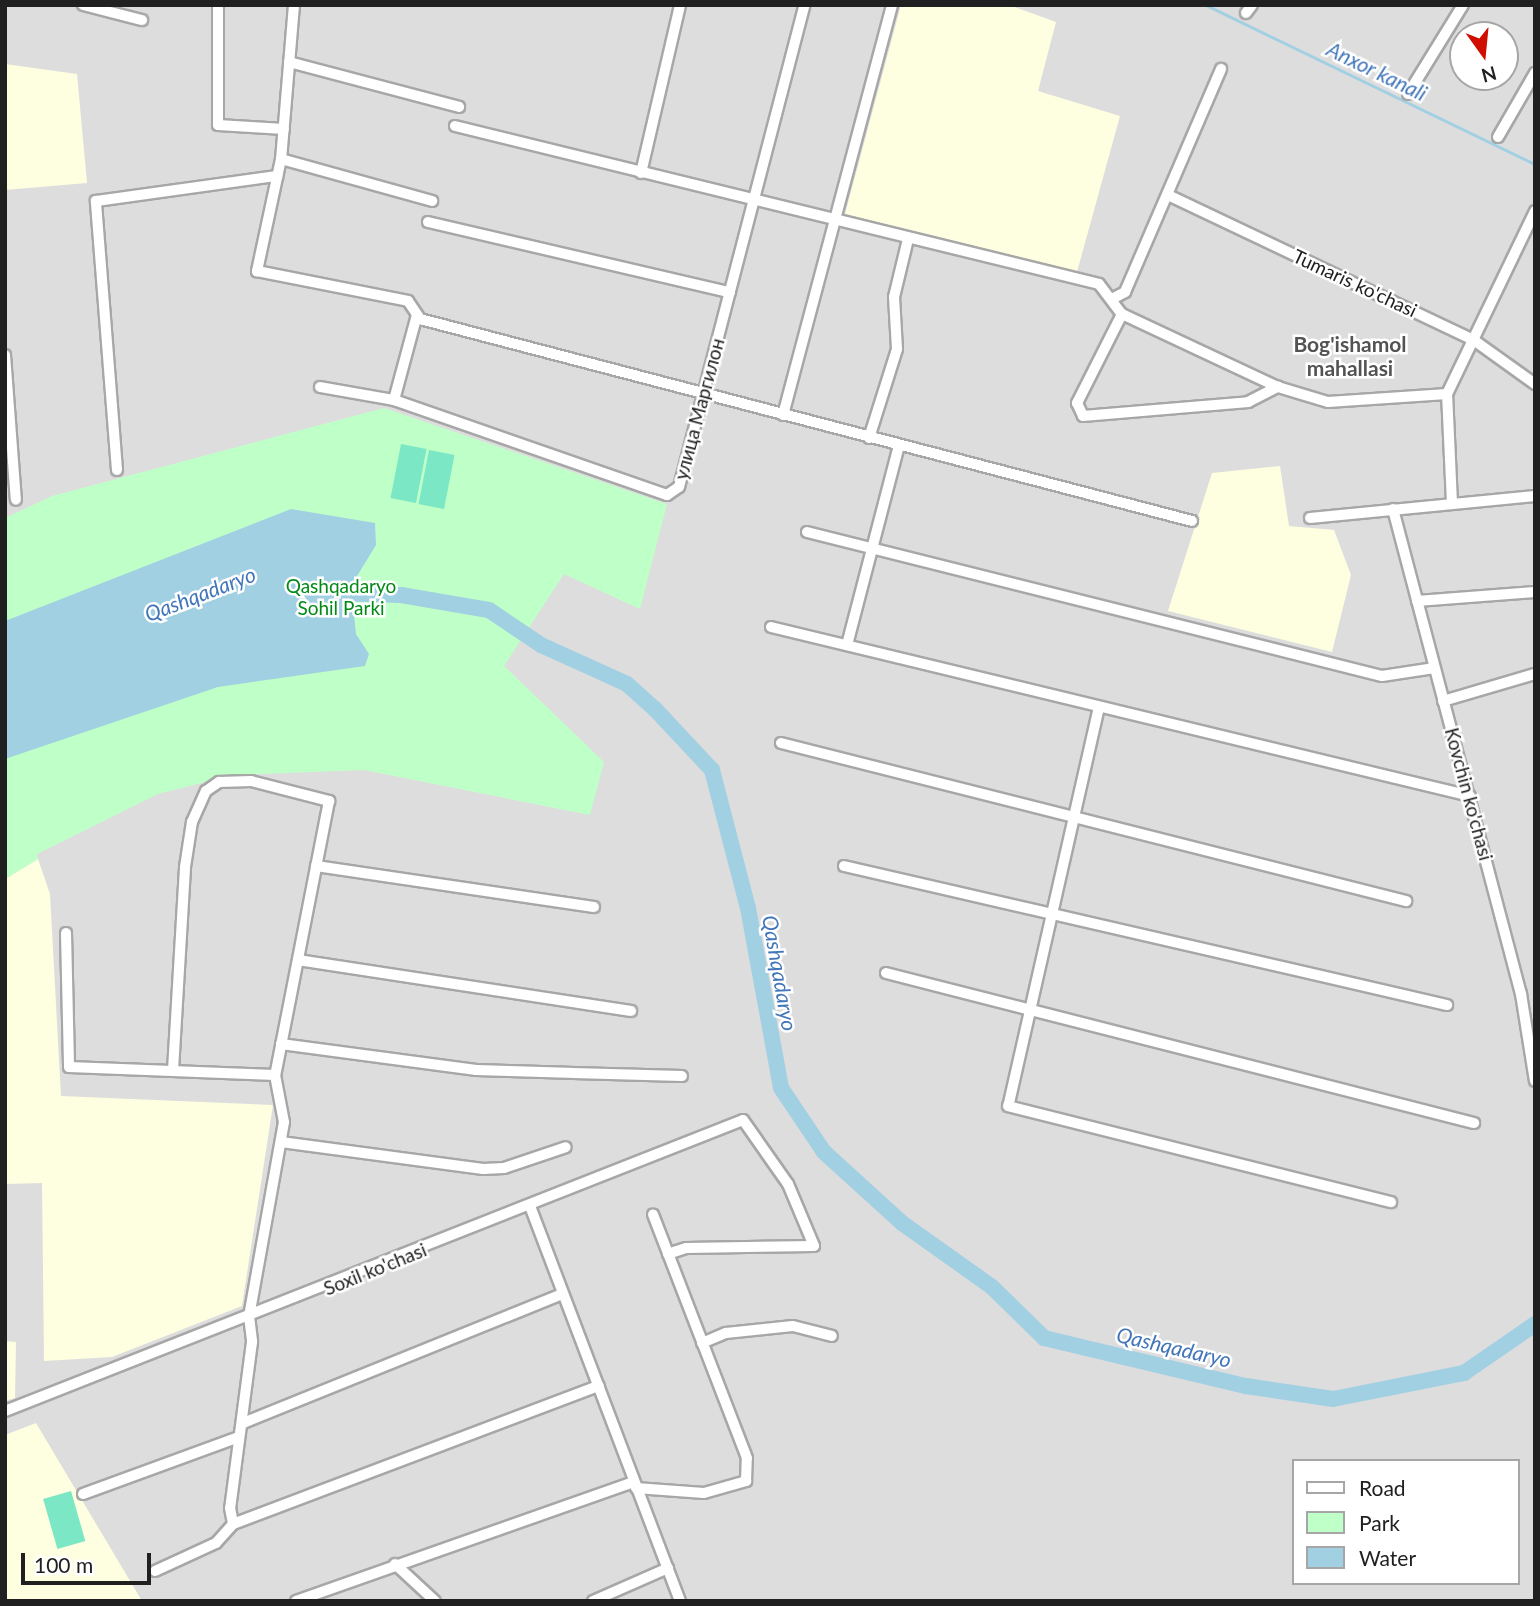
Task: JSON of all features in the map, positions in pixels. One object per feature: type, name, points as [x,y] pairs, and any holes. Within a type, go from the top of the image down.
[{"type":"street","points":[[83,5],[142,19]]},
{"type":"street","points":[[218,5],[218,125],[284,129]]},
{"type":"street","points":[[294,5],[281,159],[257,271],[408,301],[417,315],[899,446],[1192,521]]},
{"type":"street","points":[[641,173],[680,5]]},
{"type":"street","name":"улица Маргилон","points":[[320,387],[394,400],[667,495],[679,487],[804,5]]},
{"type":"street","points":[[783,415],[892,5]]},
{"type":"street","points":[[1408,94],[1463,5]]},
{"type":"street","points":[[289,62],[459,107]]},
{"type":"street","points":[[1112,299],[1125,292],[1221,69]]},
{"type":"street","points":[[1497,137],[1535,74]]},
{"type":"street","points":[[455,126],[754,202],[834,218],[908,239],[1099,284],[1122,314],[1278,387],[1328,402],[1447,394]]},
{"type":"street","points":[[281,159],[432,201]]},
{"type":"street","points":[[117,470],[96,201],[277,176]]},
{"type":"street","name":"Tumaris ko'chasi","points":[[1168,195],[1475,341],[1535,384]]},
{"type":"street","points":[[1452,502],[1447,394],[1475,341],[1535,211]]},
{"type":"street","points":[[428,222],[730,292]]},
{"type":"street","points":[[869,438],[897,349],[894,297],[908,239]]},
{"type":"street","points":[[1122,314],[1077,404],[1083,416],[1248,402],[1278,387]]},
{"type":"street","points":[[394,400],[417,315]]},
{"type":"street","points":[[5,355],[16,500]]},
{"type":"street","points":[[847,645],[899,446]]},
{"type":"street","points":[[1310,517],[1535,496]]},
{"type":"street","name":"Kovchin ko'chasi","points":[[1393,509],[1521,994],[1535,1081]]},
{"type":"street","points":[[807,532],[873,546],[1382,676],[1434,668]]},
{"type":"street","points":[[1417,601],[1535,592]]},
{"type":"street","points":[[771,628],[1470,796]]},
{"type":"street","points":[[1443,701],[1535,674]]},
{"type":"street","points":[[1099,707],[1008,1106],[1391,1202]]},
{"type":"street","points":[[781,743],[1406,901]]},
{"type":"street","points":[[173,1070],[185,867],[192,822],[206,791],[219,782],[251,781],[329,801],[275,1075],[284,1122],[249,1316],[243,1423],[230,1508],[233,1524]]},
{"type":"street","points":[[316,866],[594,907]]},
{"type":"street","points":[[844,866],[1054,911],[1447,1005]]},
{"type":"street","points":[[66,933],[69,1067],[275,1075]]},
{"type":"street","points":[[298,960],[631,1011]]},
{"type":"street","points":[[886,974],[1474,1123]]},
{"type":"street","points":[[281,1044],[476,1070],[682,1076]]},
{"type":"street","name":"Soxil ko'chasi","points":[[5,1411],[743,1120],[788,1184],[814,1246],[686,1248],[668,1254]]},
{"type":"street","points":[[281,1142],[483,1168],[504,1168],[566,1147]]},
{"type":"street","points":[[530,1206],[680,1601]]},
{"type":"street","points":[[296,1601],[395,1564],[635,1485],[705,1493],[746,1481],[747,1458],[653,1215]]},
{"type":"street","points":[[243,1423],[562,1294]]},
{"type":"street","points":[[702,1343],[726,1334],[793,1326],[832,1336]]},
{"type":"street","points":[[155,1571],[216,1543],[233,1524],[599,1386]]},
{"type":"street","points":[[83,1494],[239,1437]]},
{"type":"street","points":[[395,1564],[435,1601]]},
{"type":"street","points":[[593,1601],[668,1568]]},
{"type":"shaded area","points":[[5,5],[1535,5],[1535,1601],[5,1601]]},
{"type":"shaded area","points":[[901,5],[1009,5],[1056,22],[1038,91],[1120,116],[1077,272],[845,214]]},
{"type":"shaded area","points":[[5,64],[77,74],[87,183],[5,190]]},
{"type":"shaded area","points":[[1280,466],[1289,526],[1334,530],[1351,575],[1332,652],[1168,611],[1212,473]]},
{"type":"shaded area","points":[[38,859],[50,894],[61,1096],[273,1105],[242,1306],[112,1357],[44,1361],[42,1183],[5,1184],[5,879]]},
{"type":"shaded area","points":[[5,1341],[16,1342],[15,1398],[5,1401]]},
{"type":"shaded area","points":[[36,1423],[142,1601],[5,1601],[5,1435]]},
{"type":"green space","name":"Qashqadaryo Sohil Parki","points":[[384,408],[667,504],[640,609],[564,574],[504,666],[604,762],[590,815],[364,770],[233,775],[158,794],[37,854],[38,859],[5,879],[5,518],[52,496]]},
{"type":"green space","points":[[401,444],[427,449],[416,503],[391,498]]},
{"type":"green space","points":[[429,450],[455,455],[444,509],[419,504]]},
{"type":"green space","points":[[71,1491],[85,1541],[57,1549],[43,1499]]},
{"type":"water","points":[[291,509],[375,523],[376,545],[351,586],[356,634],[369,654],[365,666],[218,687],[5,759],[5,621]]},
{"type":"waterway","name":"Anxor kanali","points":[[1206,5],[1535,164]]},
{"type":"waterway","name":"Qashqadaryo","points":[[330,593],[401,595],[489,610],[541,645],[627,684],[654,708],[712,770],[748,908],[781,1088],[824,1152],[902,1223],[992,1287],[1044,1338],[1246,1386],[1333,1399],[1464,1373],[1535,1324]]},
{"type":"district","name":"Bog'ishamol mahallasi","points":[[1350,356]]}]
